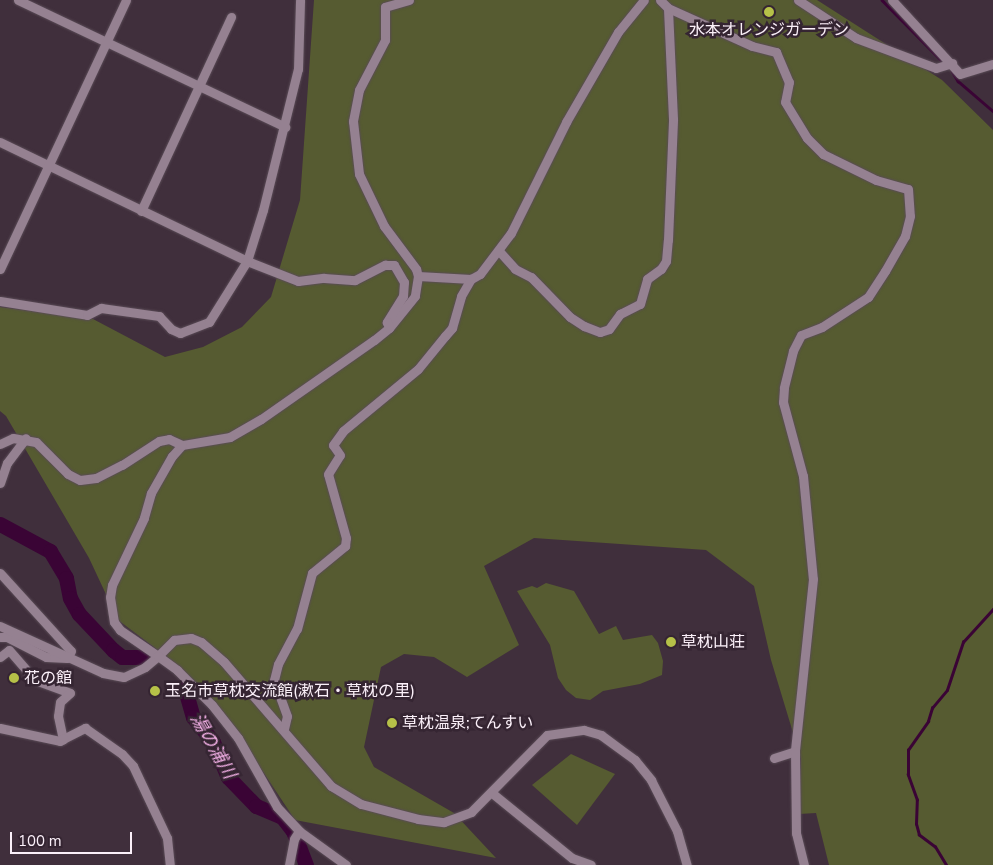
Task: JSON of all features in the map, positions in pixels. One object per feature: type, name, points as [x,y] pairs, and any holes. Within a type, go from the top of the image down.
[{"type":"street","points":[[18,0],[285,127]]},
{"type":"street","points":[[0,269],[126,0]]},
{"type":"street","points":[[0,301],[87,315],[102,308],[159,316],[171,329],[180,333],[209,322],[246,261],[285,127],[298,69],[300,0]]},
{"type":"street","points":[[0,444],[13,438],[26,438],[50,454],[68,474],[80,480],[96,478],[122,465],[159,441],[169,438],[182,445],[230,437],[244,430],[389,328],[414,296],[418,276],[368,197],[359,174],[352,121],[359,90],[385,40],[385,7],[409,0]]},
{"type":"street","points":[[284,729],[287,716],[274,680],[278,664],[297,629],[312,573],[345,546],[346,538],[328,474],[340,455],[333,445],[343,431],[418,369],[452,328],[461,296],[471,279],[480,274],[499,251],[534,189],[566,122],[618,32],[644,0]]},
{"type":"street","points":[[660,0],[668,8],[752,46],[776,52],[789,82],[785,102],[807,138],[823,154],[876,180],[908,189],[910,216],[905,236],[885,271],[868,297],[822,326],[802,335],[792,351],[784,388],[783,402],[803,476],[813,579],[795,751],[796,833],[804,865]]},
{"type":"street","points":[[798,0],[856,38],[936,68],[948,65]]},
{"type":"street","points":[[892,0],[948,65],[960,74],[993,64]]},
{"type":"street","points":[[499,251],[514,269],[531,277],[557,304],[584,326],[600,332],[609,329],[624,311],[640,304],[647,279],[661,269],[666,261],[668,240],[673,119],[668,8]]},
{"type":"street","points":[[142,211],[231,17]]},
{"type":"street","points":[[0,142],[246,261],[298,281],[324,278],[355,280],[384,265],[394,265],[404,282],[403,296],[387,322],[389,328]]},
{"type":"street","points":[[418,276],[471,279]]},
{"type":"street","points":[[0,483],[7,463],[26,438]]},
{"type":"street","points":[[182,445],[162,470],[151,493],[110,597],[114,622],[120,630],[178,670],[212,705],[238,738],[277,807],[296,835],[346,865]]},
{"type":"street","points":[[0,573],[69,646],[71,651],[67,658]]},
{"type":"street","points":[[0,626],[103,673],[124,677],[144,667],[174,640],[182,638],[201,642],[224,662],[284,729],[330,786],[354,800],[378,809],[418,819],[444,822],[471,812],[492,793],[521,758],[547,735],[576,730],[601,736],[635,760],[651,780],[677,831],[687,865]]},
{"type":"street","points":[[0,638],[7,638],[46,657],[67,658]]},
{"type":"street","points":[[0,656],[9,650],[35,680],[70,693],[60,702],[58,716],[63,739]]},
{"type":"street","points":[[0,728],[60,741],[85,728],[122,754],[133,766],[166,838],[170,865]]},
{"type":"street","points":[[774,758],[795,751]]},
{"type":"street","points":[[492,793],[572,858],[591,865]]},
{"type":"street","points":[[289,865],[296,835]]},
{"type":"green space","points":[[314,0],[817,0],[942,80],[993,130],[993,865],[829,865],[816,813],[799,814],[801,759],[771,660],[754,586],[706,550],[534,538],[484,566],[519,645],[467,677],[434,657],[404,654],[381,667],[364,747],[374,767],[454,813],[496,858],[295,820],[222,710],[179,666],[118,620],[89,558],[6,416],[0,411],[0,307],[93,319],[165,357],[203,347],[242,327],[271,297],[300,200]]},
{"type":"green space","points":[[546,583],[574,591],[599,634],[616,626],[623,640],[652,635],[658,643],[663,661],[662,675],[640,684],[603,691],[590,700],[576,698],[566,690],[558,678],[550,645],[517,591],[532,586],[537,588]]},
{"type":"green space","points":[[571,754],[615,774],[577,825],[532,785]]},
{"type":"waterway","points":[[882,0],[944,63]]},
{"type":"waterway","points":[[952,71],[958,81],[993,111]]},
{"type":"waterway","name":"湯の浦川","points":[[0,524],[50,551],[66,578],[70,598],[79,614],[113,650],[122,657],[145,657]]},
{"type":"waterway","points":[[946,865],[935,847],[919,835],[916,824],[917,800],[908,775],[908,750],[928,721],[932,708],[947,690],[963,642],[993,609]]},
{"type":"waterway","name":"湯の浦川","points":[[184,686],[193,717],[213,742],[228,777],[256,806],[282,817],[293,831],[306,865]]},
{"type":"place","name":"水本オレンジガーデン","points":[[769,12]]},
{"type":"place","name":"草枕山荘","points":[[671,642]]},
{"type":"place","name":"花の館","points":[[14,678]]},
{"type":"place","name":"玉名市草枕交流館(漱石・草枕の里)","points":[[155,691]]},
{"type":"place","name":"草枕温泉;てんすい","points":[[392,723]]}]
